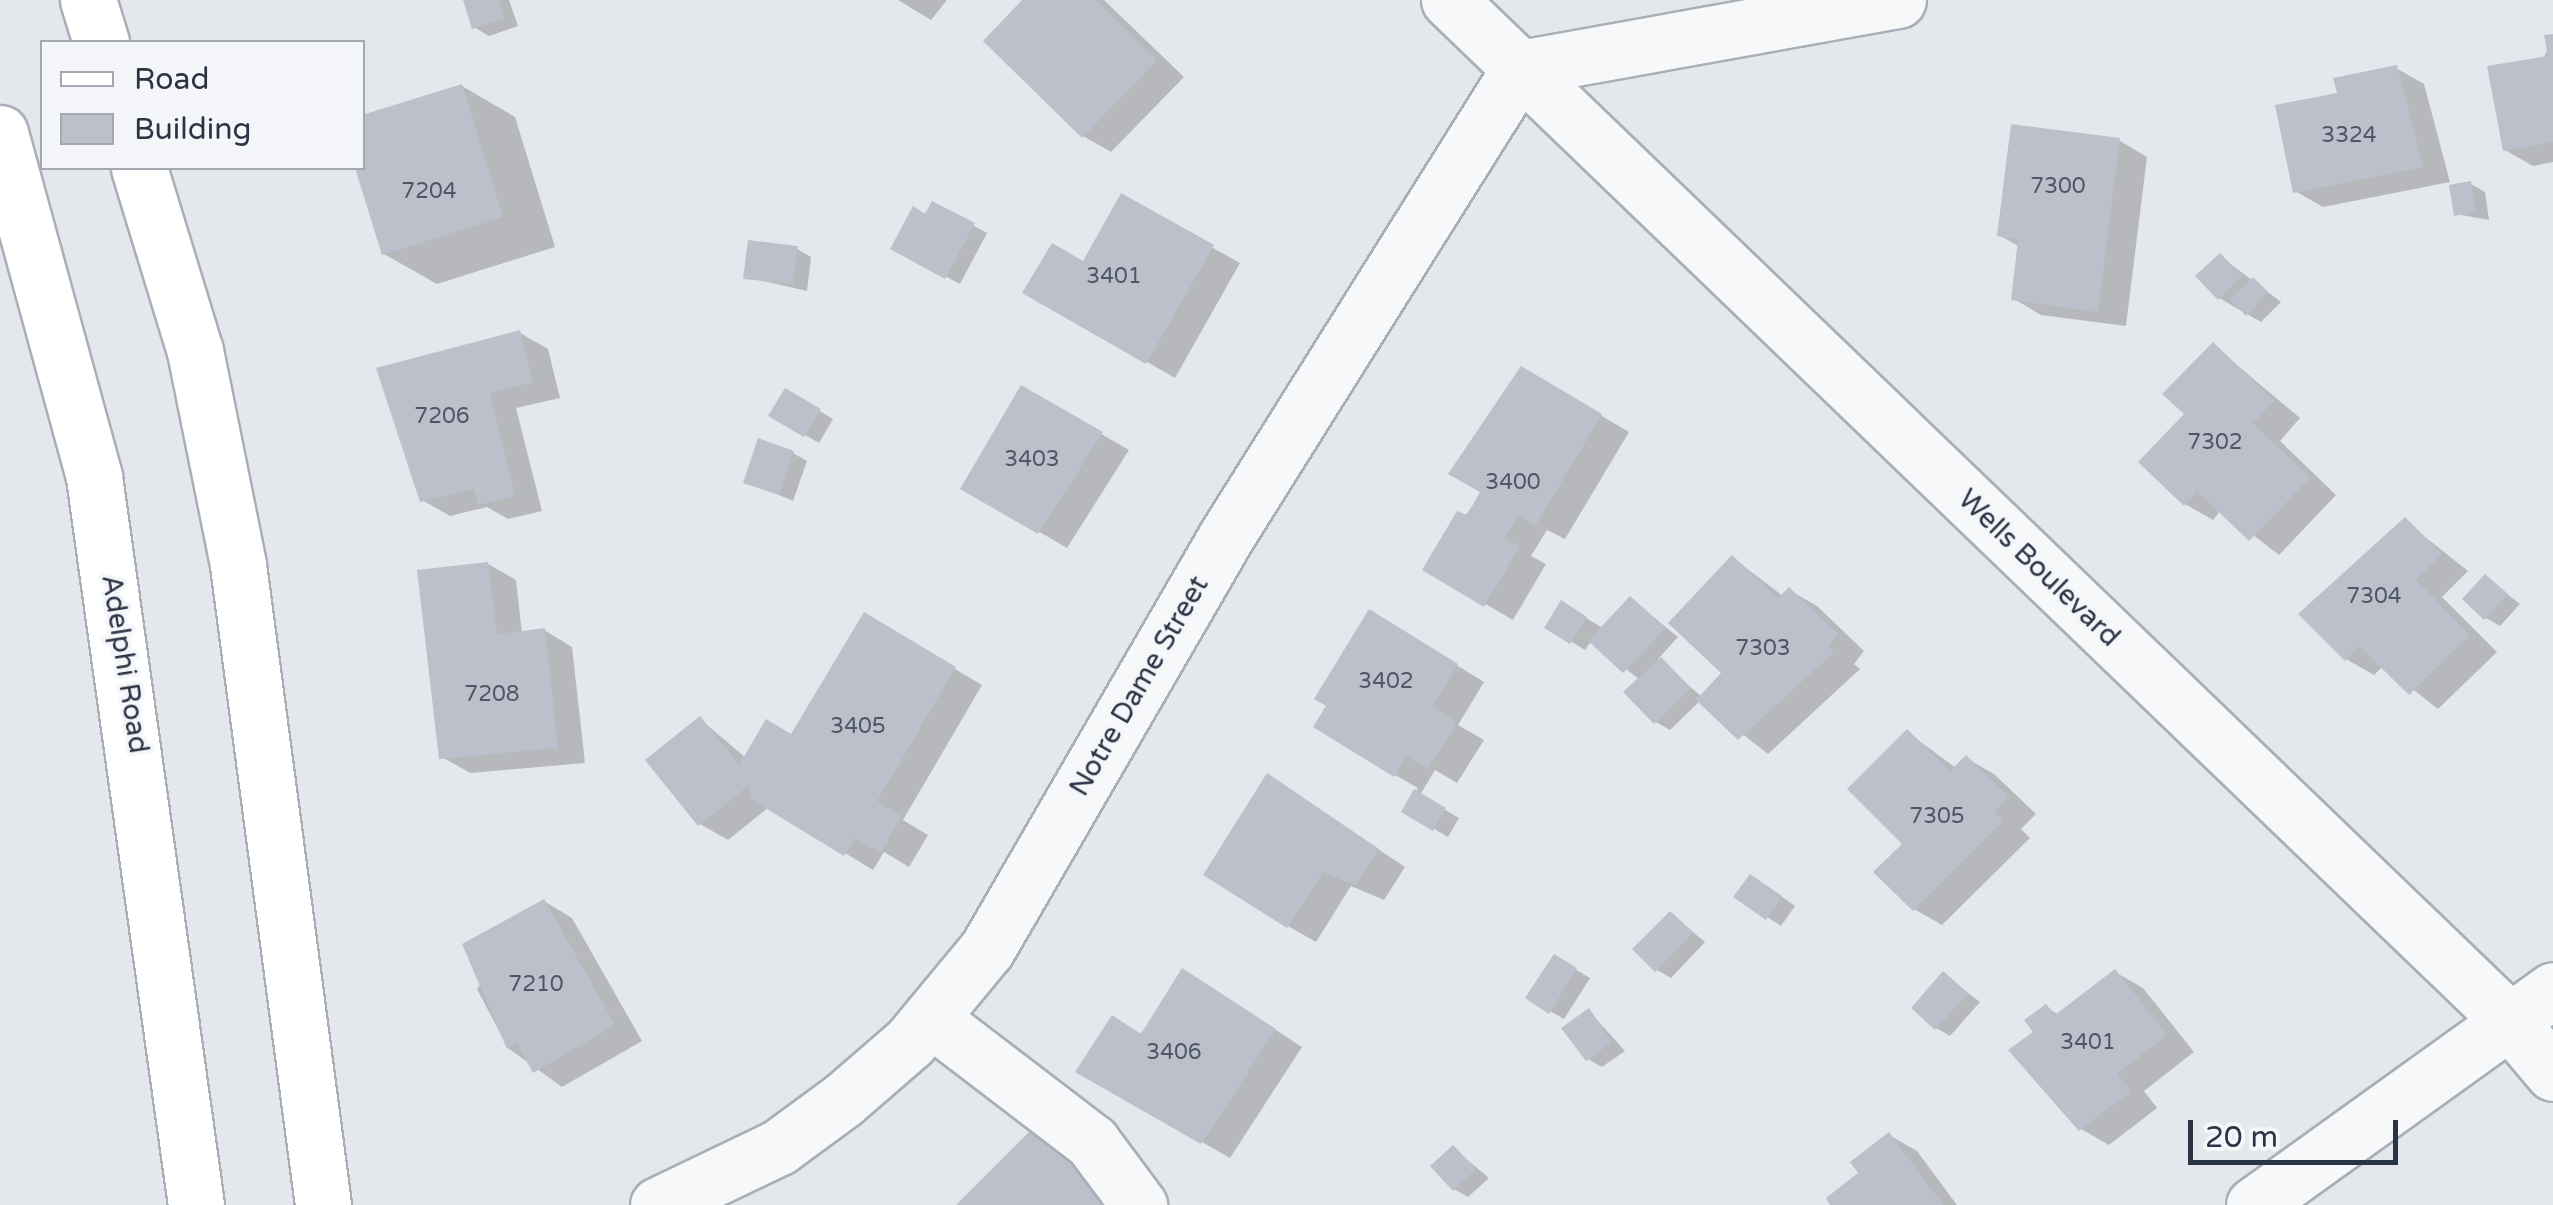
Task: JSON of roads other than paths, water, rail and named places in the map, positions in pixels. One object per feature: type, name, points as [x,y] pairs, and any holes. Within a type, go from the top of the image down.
[{"type":"main road","points":[[88,0],[99,40]]},
{"type":"main road","name":"Adelphi Road","points":[[0,134],[94,477],[196,1205]]},
{"type":"main road","points":[[140,170],[194,351],[238,565],[323,1205]]},
{"type":"street","name":"Wells Boulevard","points":[[1449,0],[2506,1017],[2553,1073]]},
{"type":"street","points":[[1520,68],[1898,0]]},
{"type":"street","name":"Notre Dame Street","points":[[658,1205],[779,1146],[930,1018],[987,949],[1227,534],[1520,68]]},
{"type":"street","points":[[2254,1205],[2506,1017],[2553,990]]},
{"type":"street","points":[[930,1018],[1092,1142],[1139,1205]]}]
